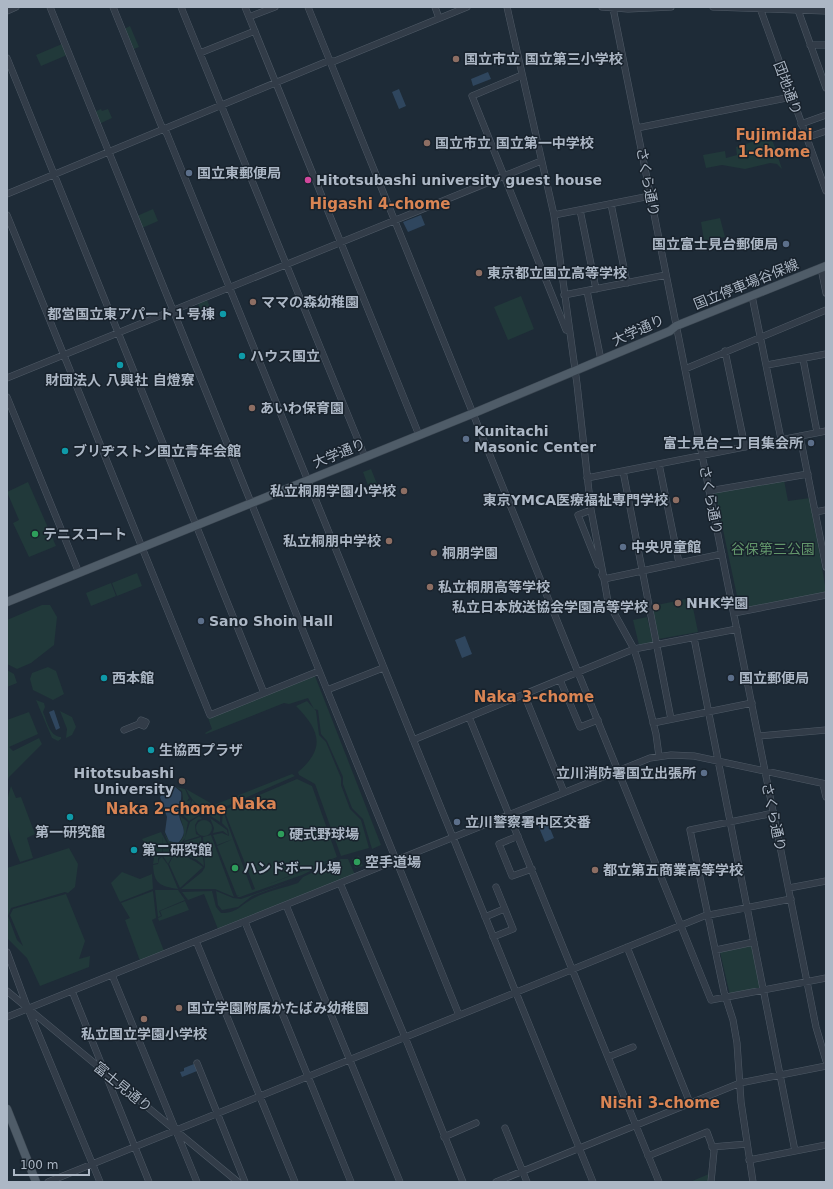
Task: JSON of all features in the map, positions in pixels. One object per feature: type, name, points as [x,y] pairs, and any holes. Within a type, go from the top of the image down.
[{"type":"main road","name":"国立停車場谷保線","points":[[676,326],[824,267]]},
{"type":"main road","name":"大学通り","points":[[7,602],[141,545],[600,358],[670,331],[676,326]]},
{"type":"main road","name":"大学通り","points":[[7,597],[78,571]]},
{"type":"main road","points":[[7,1109],[36,1182]]},
{"type":"street","points":[[7,10],[16,7]]},
{"type":"street","points":[[50,7],[459,1015]]},
{"type":"street","points":[[113,7],[167,134],[593,1182]]},
{"type":"street","points":[[181,7],[364,455]]},
{"type":"street","points":[[245,7],[418,432]]},
{"type":"street","points":[[249,17],[275,7]]},
{"type":"street","points":[[308,7],[711,1000],[826,978]]},
{"type":"street","points":[[435,7],[439,18]]},
{"type":"street","points":[[7,194],[164,130],[221,104],[275,82],[328,61],[335,61],[467,7]]},
{"type":"street","points":[[507,7],[554,215],[591,510],[608,602],[634,649],[654,723],[659,756]]},
{"type":"street","points":[[602,7],[671,7]]},
{"type":"street","points":[[713,7],[826,11]]},
{"type":"street","name":"さくら通り","points":[[613,8],[734,612],[764,771],[774,813],[816,1027],[826,1061]]},
{"type":"street","name":"団地通り","points":[[763,8],[791,97],[826,191]]},
{"type":"street","points":[[798,10],[826,88]]},
{"type":"street","points":[[200,53],[255,31]]},
{"type":"street","points":[[810,44],[826,45]]},
{"type":"street","points":[[7,58],[264,693]]},
{"type":"street","points":[[522,75],[472,96],[569,337]]},
{"type":"street","points":[[637,128],[791,97]]},
{"type":"street","points":[[801,124],[826,115]]},
{"type":"street","points":[[806,138],[826,131]]},
{"type":"street","points":[[7,378],[541,161]]},
{"type":"street","points":[[554,215],[650,196]]},
{"type":"street","points":[[611,204],[627,283]]},
{"type":"street","points":[[580,210],[596,289]]},
{"type":"street","points":[[7,215],[210,716],[319,671]]},
{"type":"street","points":[[824,267],[826,293]]},
{"type":"street","points":[[564,295],[666,275]]},
{"type":"street","points":[[587,291],[600,358]]},
{"type":"street","points":[[752,296],[781,439]]},
{"type":"street","points":[[685,369],[826,310]]},
{"type":"street","points":[[725,351],[745,447]]},
{"type":"street","points":[[767,365],[826,354]]},
{"type":"street","points":[[803,359],[817,432]]},
{"type":"street","points":[[7,397],[78,571]]},
{"type":"street","points":[[587,478],[826,430]]},
{"type":"street","points":[[800,436],[826,567]]},
{"type":"street","points":[[659,464],[679,563]]},
{"type":"street","points":[[623,471],[671,719]]},
{"type":"street","points":[[709,491],[808,474]]},
{"type":"street","points":[[591,510],[578,515],[604,579]]},
{"type":"street","points":[[815,512],[826,510]]},
{"type":"street","points":[[604,579],[722,554]]},
{"type":"street","points":[[734,612],[826,595]]},
{"type":"street","points":[[413,740],[634,649],[737,629]]},
{"type":"street","points":[[694,638],[795,1151]]},
{"type":"street","points":[[327,690],[384,668]]},
{"type":"street","points":[[560,680],[580,727],[598,720]]},
{"type":"street","points":[[524,694],[564,792]]},
{"type":"street","points":[[654,723],[752,703]]},
{"type":"street","points":[[139,713],[146,734]]},
{"type":"street","points":[[470,717],[659,1182]]},
{"type":"street","points":[[124,730],[152,720]]},
{"type":"street","points":[[758,736],[826,730]]},
{"type":"street","points":[[7,1017],[196,942],[452,836],[618,770],[659,756],[682,755],[825,784],[826,797]]},
{"type":"street","points":[[753,1182],[741,1102],[736,1043],[690,830],[774,813]]},
{"type":"street","points":[[518,836],[499,844],[512,876],[532,868]]},
{"type":"street","points":[[789,888],[826,881]]},
{"type":"street","points":[[340,883],[405,1037],[463,1182]]},
{"type":"street","points":[[493,937],[513,930],[496,887]]},
{"type":"street","points":[[48,1182],[681,925],[709,915],[791,900]]},
{"type":"street","points":[[286,905],[400,1182]]},
{"type":"street","points":[[484,917],[504,909]]},
{"type":"street","points":[[245,922],[351,1182]]},
{"type":"street","points":[[196,942],[295,1182]]},
{"type":"street","points":[[716,950],[754,942]]},
{"type":"street","points":[[627,947],[690,1103]]},
{"type":"street","points":[[7,952],[28,1009],[100,1182]]},
{"type":"street","points":[[112,975],[197,1182]]},
{"type":"street","name":"富士見通り","points":[[7,991],[238,1182]]},
{"type":"street","points":[[72,991],[149,1182]]},
{"type":"street","points":[[608,1057],[633,1047]]},
{"type":"street","points":[[197,1063],[245,1182]]},
{"type":"street","points":[[496,1182],[740,1083],[826,1066]]},
{"type":"street","points":[[444,1137],[476,1123]]},
{"type":"street","points":[[504,1128],[527,1182]]},
{"type":"street","points":[[648,1156],[707,1132],[714,1151],[711,1182]]},
{"type":"street","points":[[712,1147],[747,1144]]},
{"type":"street","points":[[749,1160],[826,1145]]},
{"type":"green space","points":[[130,26],[139,47],[134,49],[124,29]]},
{"type":"green space","points":[[62,44],[67,55],[41,66],[36,55]]},
{"type":"green space","points":[[101,109],[102,111],[108,109],[112,118],[99,124],[94,112]]},
{"type":"green space","points":[[771,136],[782,169],[777,164],[770,163],[745,169],[722,165],[706,168],[703,155],[725,151],[726,158],[737,155],[736,147]]},
{"type":"green space","points":[[153,209],[158,221],[142,228],[137,216]]},
{"type":"green space","points":[[720,218],[725,237],[704,241],[701,222]]},
{"type":"green space","points":[[521,296],[534,329],[508,340],[494,307]]},
{"type":"green space","points":[[207,300],[211,309],[202,313],[198,304]]},
{"type":"green space","points":[[371,469],[377,484],[369,488],[363,472]]},
{"type":"green space","name":"谷保第三公園","points":[[784,480],[788,501],[810,498],[826,591],[824,593],[740,610],[715,492]]},
{"type":"green space","name":"テニスコート","points":[[28,482],[56,546],[29,557],[13,523],[19,520],[7,492]]},
{"type":"green space","name":"テニスコート","points":[[137,573],[142,586],[117,596],[112,583]]},
{"type":"green space","name":"テニスコート","points":[[111,583],[116,596],[91,606],[86,593]]},
{"type":"green space","points":[[691,598],[698,632],[659,639],[652,606]]},
{"type":"green space","points":[[42,605],[50,605],[57,617],[54,645],[31,663],[17,669],[7,664],[7,620]]},
{"type":"green space","points":[[647,617],[653,642],[639,645],[633,620]]},
{"type":"green space","points":[[48,667],[56,671],[64,694],[53,700],[33,690],[30,679],[32,673]]},
{"type":"green space","points":[[7,670],[14,674],[17,683],[7,687]]},
{"type":"green space","points":[[315,676],[381,845],[372,849],[363,819],[352,808],[343,784],[343,777],[327,741],[321,734],[318,710],[314,709],[308,698],[289,704],[284,703],[206,734],[205,733],[212,729],[208,718]]},
{"type":"green space","points":[[36,700],[44,703],[45,707],[43,712],[49,728],[54,734],[61,737],[58,741],[52,738]]},
{"type":"green space","points":[[307,701],[316,711],[319,735],[326,742],[341,778],[341,785],[350,809],[361,820],[369,848],[341,856],[315,784],[299,775],[298,772],[313,755],[316,747],[315,731],[296,706]]},
{"type":"green space","points":[[60,711],[72,717],[76,727],[72,735],[66,738],[67,729]]},
{"type":"green space","points":[[29,712],[38,734],[9,747],[13,751],[39,738],[42,744],[9,777],[7,782],[7,720]]},
{"type":"green space","points":[[292,774],[295,776],[220,809],[220,822],[205,812],[192,799],[186,789],[214,805]]},
{"type":"green space","name":"硬式野球場","points":[[297,779],[312,786],[337,857],[264,886],[337,858],[302,875],[237,897],[239,895],[237,896],[217,846],[233,839],[252,890],[255,889],[224,810]]},
{"type":"green space","points":[[11,786],[16,798],[21,797],[35,834],[27,838],[33,858],[20,862],[8,825],[7,807]]},
{"type":"green space","points":[[176,787],[185,789],[189,798],[187,801],[191,800],[188,810],[180,814],[183,799],[182,791]]},
{"type":"green space","points":[[192,800],[197,806],[199,815],[189,821],[182,814],[190,810]]},
{"type":"green space","points":[[223,811],[233,839],[217,845],[213,835],[222,833],[229,836],[228,829],[222,823]]},
{"type":"green space","points":[[180,816],[188,822],[185,838],[175,850],[170,847],[163,831],[169,841],[178,844],[184,834]]},
{"type":"green space","points":[[199,816],[202,819],[198,820],[195,825],[196,834],[200,836],[184,841],[190,822]]},
{"type":"green space","points":[[210,818],[227,830],[228,835],[223,831],[213,833],[214,828]]},
{"type":"green space","points":[[204,820],[211,825],[212,828],[207,835],[204,836],[197,831],[196,828],[201,821]]},
{"type":"green space","points":[[161,832],[169,847],[175,851],[168,864],[163,856],[162,836],[162,856],[158,858],[158,863],[153,864],[154,858],[142,839]]},
{"type":"green space","points":[[211,835],[234,897],[215,889],[181,889],[202,872],[205,867],[203,837]]},
{"type":"green space","points":[[201,837],[204,866],[197,860],[176,850],[182,843]]},
{"type":"green space","points":[[69,848],[78,864],[75,887],[68,893],[65,892],[11,908],[8,916],[17,940],[23,946],[10,915],[13,909],[66,894],[85,941],[79,959],[90,956],[89,967],[40,986],[27,958],[7,938],[7,868]]},
{"type":"green space","points":[[176,851],[203,867],[180,888],[169,864]]},
{"type":"green space","name":"空手道場","points":[[359,856],[363,866],[355,868],[352,859]]},
{"type":"green space","points":[[162,857],[168,865],[178,889],[162,885],[155,876],[153,865],[158,864],[159,859]]},
{"type":"green space","points":[[341,859],[348,859],[356,877],[218,929],[204,894],[188,900],[182,892],[212,891],[216,907],[221,913],[227,913],[270,891],[298,883],[303,877]]},
{"type":"green space","points":[[122,872],[140,879],[152,874],[153,889],[120,902],[111,883]]},
{"type":"green space","points":[[298,879],[252,896],[238,907],[222,910],[218,905],[216,891],[233,898],[241,899]]},
{"type":"green space","points":[[155,890],[178,890],[185,900],[159,911],[161,916],[158,917]]},
{"type":"green space","points":[[153,891],[156,918],[152,920],[164,951],[140,961],[125,920],[130,918],[121,903]]},
{"type":"green space","points":[[185,901],[189,910],[159,921],[158,918],[162,916],[160,911]]},
{"type":"green space","points":[[754,945],[762,989],[730,995],[720,952]]},
{"type":"green space","points":[[709,1174],[709,1182],[690,1182]]},
{"type":"water","points":[[488,72],[491,79],[473,86],[471,79]]},
{"type":"water","points":[[399,89],[406,106],[399,109],[392,92]]},
{"type":"water","points":[[421,215],[425,225],[408,232],[403,222]]},
{"type":"water","points":[[465,636],[472,654],[462,658],[455,640]]},
{"type":"water","points":[[54,710],[60,728],[56,730],[49,712]]},
{"type":"water","points":[[174,786],[181,792],[179,816],[184,830],[184,834],[178,843],[169,841],[165,832],[167,817],[160,797],[166,790]]},
{"type":"water","points":[[547,821],[554,838],[545,842],[538,825]]},
{"type":"water","points":[[194,1064],[197,1071],[182,1077],[180,1072],[184,1071],[184,1068]]},
{"type":"place","name":"国立市立 国立第三小学校","points":[[456,59]]},
{"type":"place","name":"国立市立 国立第一中学校","points":[[427,143]]},
{"type":"place","name":"国立東郵便局","points":[[189,173]]},
{"type":"place","name":"Hitotsubashi university guest house","points":[[308,180]]},
{"type":"place","name":"国立富士見台郵便局","points":[[786,244]]},
{"type":"place","name":"東京都立国立高等学校","points":[[479,273]]},
{"type":"place","name":"ママの森幼稚園","points":[[253,302]]},
{"type":"place","name":"都営国立東アパート１号棟","points":[[223,314]]},
{"type":"place","name":"ハウス国立","points":[[242,356]]},
{"type":"place","name":"財団法人 八興社 自燈寮","points":[[120,365]]},
{"type":"place","name":"あいわ保育園","points":[[252,408]]},
{"type":"place","name":"Kunitachi Masonic Center","points":[[466,439]]},
{"type":"place","name":"富士見台二丁目集会所","points":[[811,443]]},
{"type":"place","name":"ブリヂストン国立青年会館","points":[[65,451]]},
{"type":"place","name":"私立桐朋学園小学校","points":[[404,491]]},
{"type":"place","name":"東京YMCA医療福祉専門学校","points":[[676,500]]},
{"type":"place","name":"テニスコート","points":[[35,534]]},
{"type":"place","name":"私立桐朋中学校","points":[[389,541]]},
{"type":"place","name":"中央児童館","points":[[623,547]]},
{"type":"place","name":"桐朋学園","points":[[434,553]]},
{"type":"place","name":"私立桐朋高等学校","points":[[430,587]]},
{"type":"place","name":"NHK学園","points":[[678,603]]},
{"type":"place","name":"私立日本放送協会学園高等学校","points":[[656,607]]},
{"type":"place","name":"Sano Shoin Hall","points":[[201,621]]},
{"type":"place","name":"西本館","points":[[104,678]]},
{"type":"place","name":"国立郵便局","points":[[731,678]]},
{"type":"place","name":"生協西プラザ","points":[[151,750]]},
{"type":"place","name":"立川消防署国立出張所","points":[[704,773]]},
{"type":"place","name":"Hitotsubashi University","points":[[182,781]]},
{"type":"place","name":"第一研究館","points":[[70,817]]},
{"type":"place","name":"立川警察署中区交番","points":[[457,822]]},
{"type":"place","name":"硬式野球場","points":[[281,834]]},
{"type":"place","name":"第二研究館","points":[[134,850]]},
{"type":"place","name":"空手道場","points":[[357,862]]},
{"type":"place","name":"ハンドボール場","points":[[235,868]]},
{"type":"place","name":"都立第五商業高等学校","points":[[595,870]]},
{"type":"place","name":"国立学園附属かたばみ幼稚園","points":[[179,1008]]},
{"type":"place","name":"私立国立学園小学校","points":[[144,1019]]},
{"type":"district","name":"Fujimidai 1-chome","points":[[774,144]]},
{"type":"district","name":"Higashi 4-chome","points":[[380,204]]},
{"type":"district","name":"Naka 3-chome","points":[[534,697]]},
{"type":"district","name":"Naka","points":[[254,803]]},
{"type":"district","name":"Naka 2-chome","points":[[166,809]]},
{"type":"district","name":"Nishi 3-chome","points":[[660,1103]]}]
